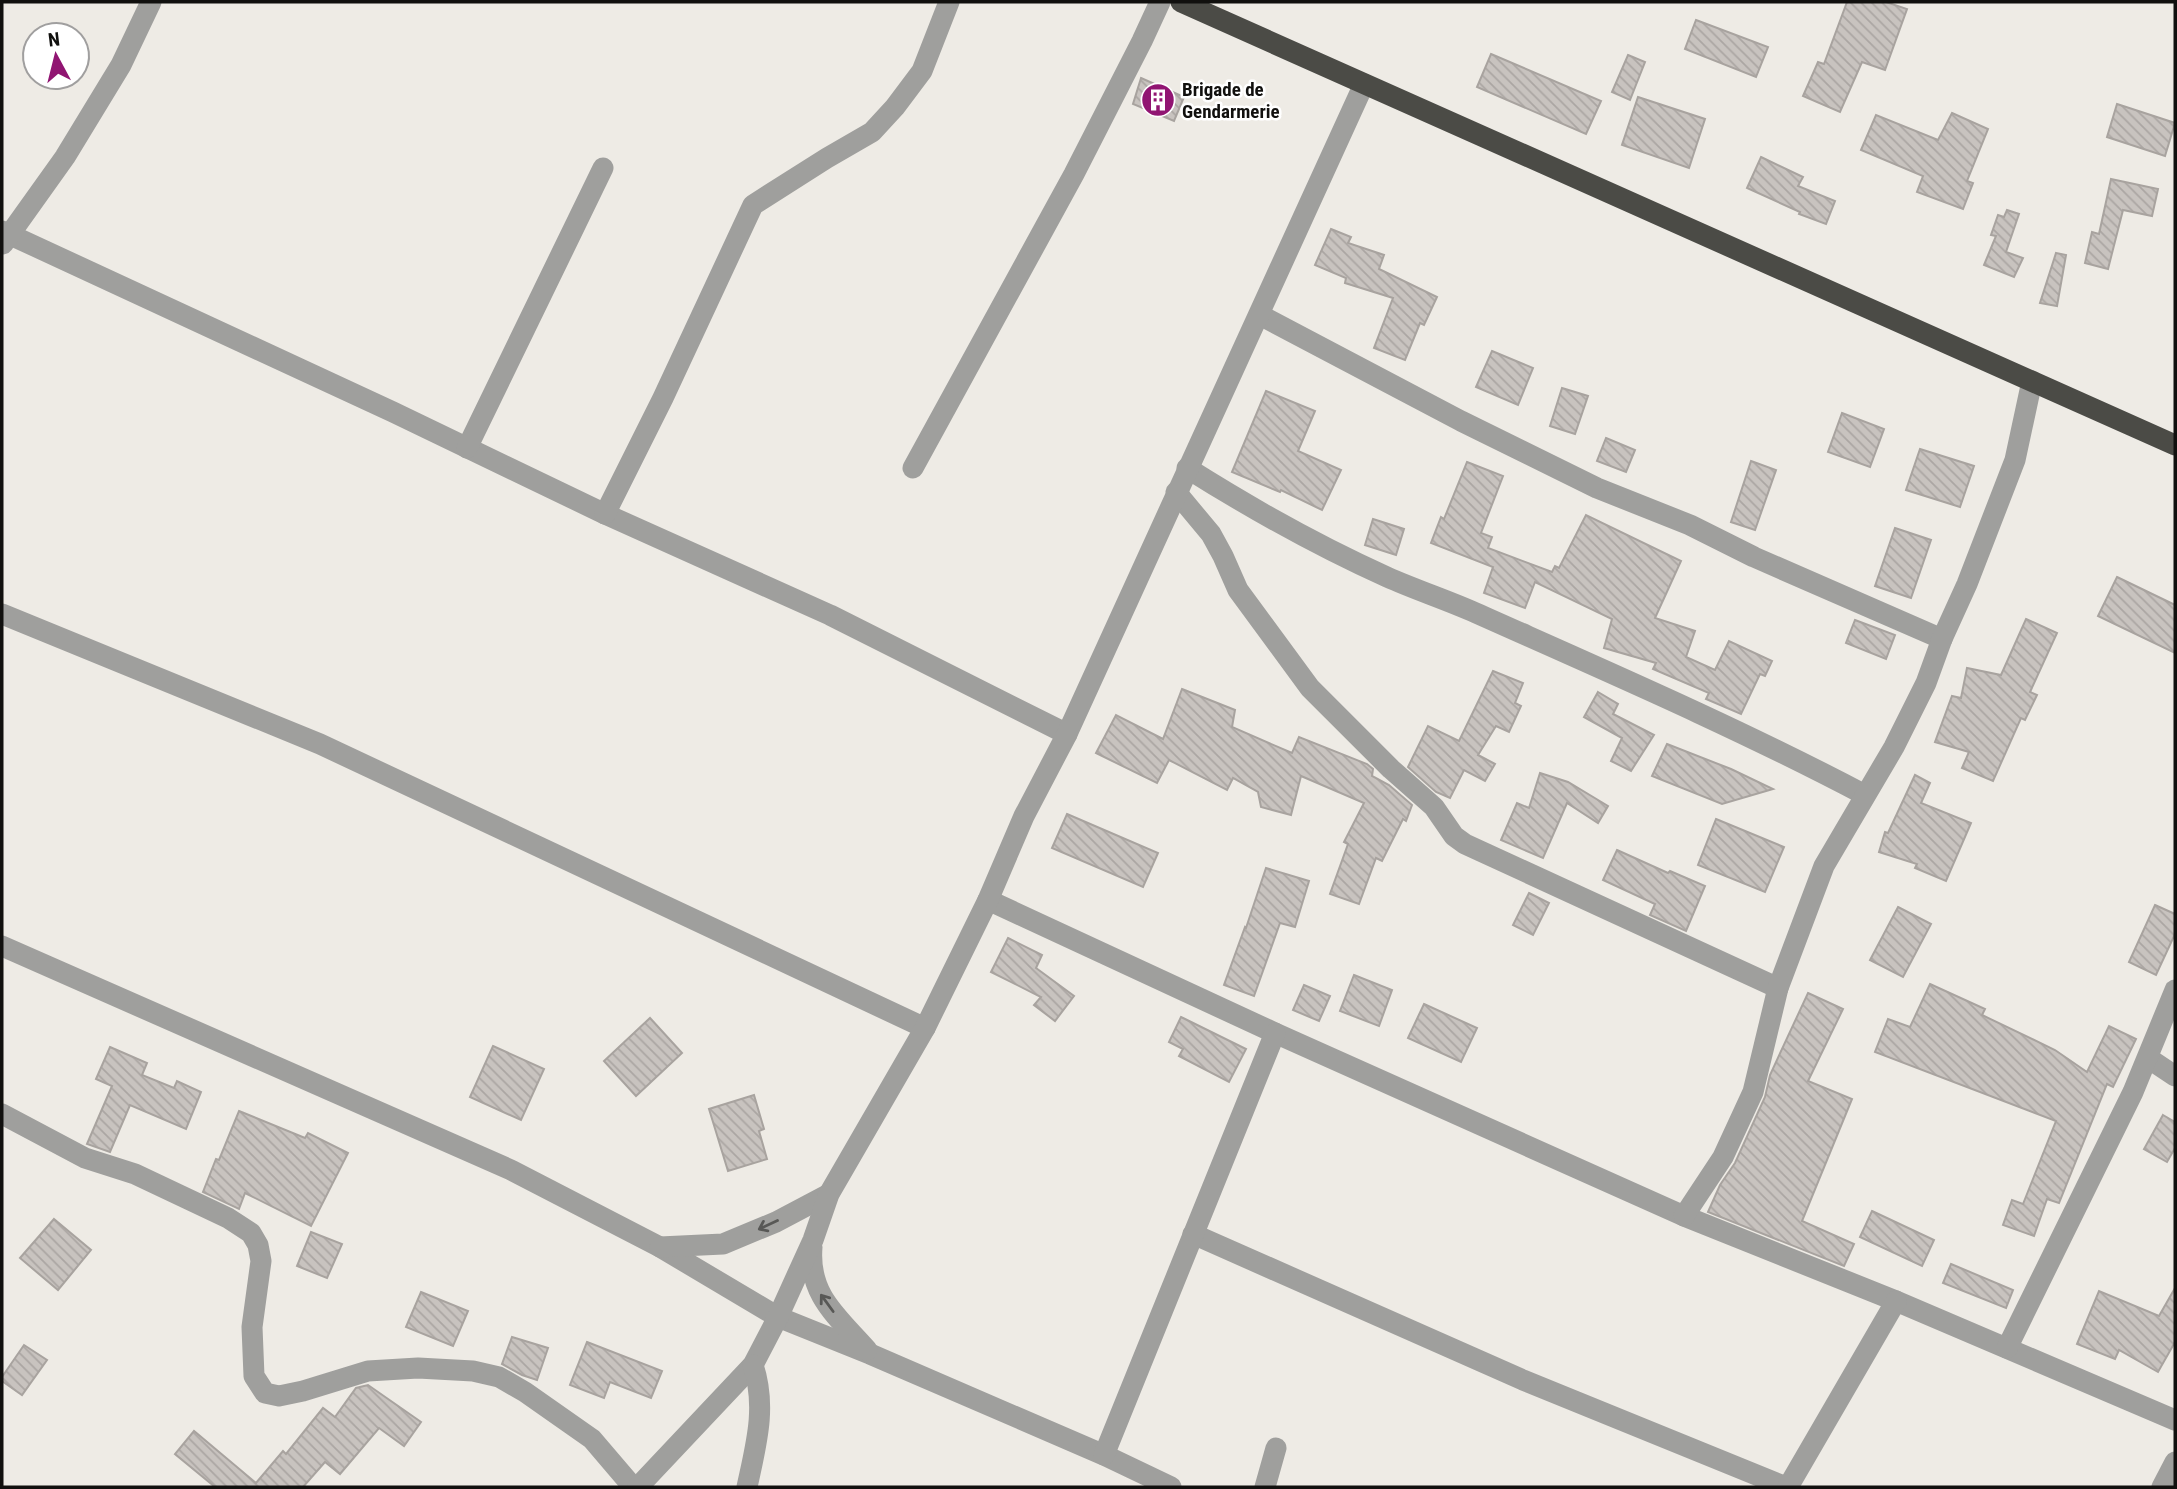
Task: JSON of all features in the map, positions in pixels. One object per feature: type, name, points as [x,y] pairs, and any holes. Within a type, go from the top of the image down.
[{"type":"highway","points":[[1181,2],[2175,445]]},
{"type":"street","points":[[151,2],[114,76],[65,157],[5,237],[830,615],[1067,734]]},
{"type":"street","points":[[605,514],[663,398],[753,205],[872,132],[922,71],[949,2]]},
{"type":"street","points":[[913,468],[1074,174],[1160,2]]},
{"type":"street","points":[[2,1114],[85,1158],[135,1174],[228,1218],[251,1233],[258,1245],[261,1261],[252,1327],[254,1376],[265,1393],[279,1396],[303,1391],[368,1371],[418,1368],[473,1371],[499,1377],[592,1439],[636,1487],[753,1365],[778,1317],[813,1240],[829,1194],[925,1028],[988,900],[1024,816],[1067,734],[1364,85]]},
{"type":"street","points":[[467,448],[603,169]]},
{"type":"street","points":[[1260,315],[1461,421],[1597,488],[1690,524],[1754,557],[1941,639]]},
{"type":"street","points":[[1684,1216],[1723,1157],[1753,1092],[1778,988],[1824,866],[1894,747],[1921,694],[1941,639],[1967,584],[2015,460],[2032,381]]},
{"type":"street","points":[[1187,468],[1242,503],[1336,553],[1389,578],[1473,611],[1758,741],[1865,795]]},
{"type":"street","points":[[1177,492],[1211,534],[1238,590],[1310,688],[1391,769],[1434,807],[1454,836],[1465,844],[1778,988]]},
{"type":"street","points":[[2,614],[320,744],[925,1028]]},
{"type":"street","points":[[988,900],[1275,1033],[1684,1216],[1896,1301],[2175,1420]]},
{"type":"street","points":[[2,946],[511,1170],[660,1247],[778,1317],[1104,1455],[1171,1487]]},
{"type":"street","points":[[2007,1348],[2148,1058],[2175,990]]},
{"type":"street","points":[[1104,1455],[1275,1033]]},
{"type":"street","points":[[2148,1058],[2175,1076]]},
{"type":"street","points":[[660,1247],[723,1244],[776,1222],[829,1194]]},
{"type":"street","points":[[1193,1234],[1522,1380],[1787,1487],[1896,1301]]},
{"type":"street","points":[[813,1240],[811,1261],[814,1279],[824,1302],[870,1354]]},
{"type":"street","points":[[747,1487],[760,1426],[759,1383],[753,1365]]},
{"type":"street","points":[[1265,1487],[1276,1448]]},
{"type":"street","points":[[2162,1487],[2175,1462]]},
{"type":"building","points":[[1847,2],[1886,2],[1907,9],[1885,70],[1862,62],[1840,112],[1803,96],[1818,62],[1824,64]]},
{"type":"building","points":[[1696,20],[1768,47],[1756,77],[1685,49]]},
{"type":"building","points":[[1491,54],[1601,101],[1586,134],[1477,87]]},
{"type":"building","points":[[1628,55],[1645,62],[1630,100],[1612,92]]},
{"type":"building","name":"Brigade de Gendarmerie","points":[[1141,78],[1184,97],[1174,121],[1133,104]]},
{"type":"building","points":[[1638,97],[1705,119],[1689,168],[1622,145]]},
{"type":"building","points":[[2117,104],[2175,123],[2165,156],[2107,137]]},
{"type":"building","points":[[1952,113],[1988,129],[1967,181],[1973,183],[1963,209],[1917,192],[1923,176],[1861,150],[1876,115],[1938,140]]},
{"type":"building","points":[[1761,157],[1803,177],[1798,186],[1835,201],[1826,224],[1747,188]]},
{"type":"building","points":[[2111,179],[2158,189],[2152,216],[2123,210],[2108,269],[2085,263],[2092,232],[2099,234]]},
{"type":"building","points":[[2007,210],[2019,214],[2006,252],[2023,258],[2014,277],[1984,265],[1996,236],[1991,235],[1998,215],[2004,217]]},
{"type":"building","points":[[1331,229],[1351,237],[1348,243],[1384,255],[1379,269],[1437,297],[1424,325],[1420,323],[1405,360],[1374,348],[1393,298],[1345,283],[1346,278],[1315,265]]},
{"type":"building","points":[[2056,253],[2066,255],[2057,306],[2040,303]]},
{"type":"building","points":[[1492,351],[1533,368],[1518,405],[1476,387]]},
{"type":"building","points":[[1562,388],[1588,396],[1575,434],[1550,426]]},
{"type":"building","points":[[1266,391],[1315,411],[1298,451],[1341,470],[1322,510],[1281,490],[1280,492],[1232,472]]},
{"type":"building","points":[[1842,413],[1884,429],[1870,467],[1828,452]]},
{"type":"building","points":[[1606,438],[1635,450],[1626,472],[1597,461]]},
{"type":"building","points":[[1920,449],[1974,466],[1960,507],[1906,490]]},
{"type":"building","points":[[1751,461],[1776,470],[1755,530],[1731,522]]},
{"type":"building","points":[[1467,462],[1503,476],[1481,533],[1492,537],[1488,548],[1552,572],[1555,566],[1559,568],[1586,515],[1681,561],[1655,618],[1695,631],[1686,657],[1715,670],[1729,641],[1772,661],[1765,676],[1760,674],[1741,714],[1706,699],[1709,693],[1653,669],[1656,663],[1604,648],[1612,619],[1535,582],[1525,608],[1484,593],[1493,567],[1431,543],[1441,517],[1444,519]]},
{"type":"building","points":[[1373,519],[1404,529],[1396,555],[1365,545]]},
{"type":"building","points":[[1895,528],[1931,540],[1911,598],[1875,586]]},
{"type":"building","points":[[2117,577],[2175,605],[2175,653],[2098,616]]},
{"type":"building","points":[[2026,619],[2057,633],[2030,692],[2037,695],[2025,720],[2021,718],[1993,781],[1962,768],[1969,752],[1935,742],[1952,696],[1961,698],[1967,668],[2001,675]]},
{"type":"building","points":[[1855,620],[1895,635],[1886,659],[1846,643]]},
{"type":"building","points":[[1493,671],[1523,683],[1515,703],[1521,706],[1509,732],[1496,726],[1478,755],[1495,764],[1485,781],[1464,770],[1450,798],[1436,792],[1408,767],[1428,726],[1459,741]]},
{"type":"building","points":[[1182,689],[1235,710],[1232,727],[1292,753],[1299,737],[1367,764],[1373,769],[1372,776],[1389,785],[1412,805],[1406,821],[1403,819],[1382,861],[1376,858],[1359,904],[1330,894],[1348,844],[1344,842],[1364,803],[1301,776],[1291,815],[1261,807],[1258,792],[1233,778],[1227,790],[1169,760],[1157,783],[1096,753],[1116,715],[1163,739]]},
{"type":"building","points":[[1598,692],[1618,704],[1613,714],[1654,735],[1631,771],[1611,761],[1622,738],[1584,717]]},
{"type":"building","points":[[1667,744],[1773,789],[1722,804],[1652,776]]},
{"type":"building","points":[[1540,773],[1568,782],[1608,806],[1598,823],[1567,803],[1543,858],[1501,840],[1517,803],[1529,808]]},
{"type":"building","points":[[1915,775],[1930,783],[1921,803],[1971,823],[1946,881],[1915,868],[1917,864],[1879,852],[1885,832],[1888,833]]},
{"type":"building","points":[[1067,814],[1158,853],[1143,887],[1052,848]]},
{"type":"building","points":[[1716,819],[1784,847],[1765,892],[1698,865]]},
{"type":"building","points":[[1617,850],[1705,886],[1686,931],[1650,915],[1655,904],[1603,880]]},
{"type":"building","points":[[1266,868],[1309,881],[1295,927],[1280,923],[1254,996],[1224,985]]},
{"type":"building","points":[[1529,893],[1549,903],[1533,935],[1513,925]]},
{"type":"building","points":[[2155,905],[2175,914],[2175,934],[2156,975],[2129,962]]},
{"type":"building","points":[[1898,907],[1931,924],[1903,977],[1870,960]]},
{"type":"building","points":[[1008,938],[1042,955],[1036,968],[1074,996],[1055,1021],[1034,1005],[1041,997],[991,972]]},
{"type":"building","points":[[1354,975],[1392,990],[1379,1026],[1340,1011]]},
{"type":"building","points":[[1930,984],[1985,1009],[1982,1015],[2055,1050],[2087,1072],[2109,1026],[2136,1039],[2113,1087],[2107,1084],[2059,1203],[2047,1199],[2034,1236],[2003,1225],[2012,1200],[2023,1204],[2056,1121],[1875,1052],[1888,1019],[1910,1027]]},
{"type":"building","points":[[1304,985],[1330,996],[1319,1021],[1293,1010]]},
{"type":"building","points":[[1808,993],[1843,1009],[1808,1081],[1852,1099],[1802,1221],[1854,1244],[1844,1266],[1708,1212],[1720,1185],[1735,1163],[1765,1097],[1770,1075]]},
{"type":"building","points":[[1424,1004],[1477,1028],[1461,1062],[1408,1038]]},
{"type":"building","points":[[1181,1017],[1246,1049],[1229,1082],[1179,1056],[1183,1049],[1169,1042]]},
{"type":"building","points":[[650,1018],[682,1053],[636,1096],[604,1061]]},
{"type":"building","points":[[493,1046],[544,1069],[521,1120],[470,1097]]},
{"type":"building","points":[[110,1047],[147,1063],[142,1075],[174,1088],[177,1081],[201,1092],[186,1129],[130,1105],[110,1152],[87,1144],[112,1086],[96,1079]]},
{"type":"building","points":[[754,1095],[764,1129],[759,1131],[767,1159],[728,1171],[709,1109]]},
{"type":"building","points":[[239,1111],[305,1138],[308,1133],[348,1153],[311,1226],[245,1193],[239,1209],[203,1192]]},
{"type":"building","points":[[2163,1115],[2175,1122],[2175,1148],[2167,1162],[2144,1149]]},
{"type":"building","points":[[1872,1211],[1934,1240],[1922,1266],[1860,1237]]},
{"type":"building","points":[[54,1219],[91,1250],[58,1290],[20,1258]]},
{"type":"building","points":[[311,1232],[342,1244],[327,1278],[297,1266]]},
{"type":"building","points":[[1951,1264],[2013,1290],[2006,1308],[1943,1283]]},
{"type":"building","points":[[2175,1288],[2175,1342],[2158,1372],[2119,1350],[2115,1359],[2077,1344],[2099,1291],[2159,1316]]},
{"type":"building","points":[[421,1292],[468,1311],[453,1346],[406,1327]]},
{"type":"building","points":[[512,1337],[548,1348],[537,1380],[502,1364]]},
{"type":"building","points":[[587,1342],[662,1371],[651,1398],[610,1382],[604,1398],[570,1385]]},
{"type":"building","points":[[24,1345],[47,1360],[22,1395],[2,1381],[2,1377]]},
{"type":"building","points":[[368,1385],[421,1422],[404,1446],[379,1428],[340,1474],[325,1462],[303,1487],[215,1487],[175,1454],[194,1431],[256,1483],[283,1451],[286,1454],[323,1408],[335,1417],[356,1388]]},
{"type":"place","name":"Brigade de Gendarmerie","points":[[1158,100]]}]
